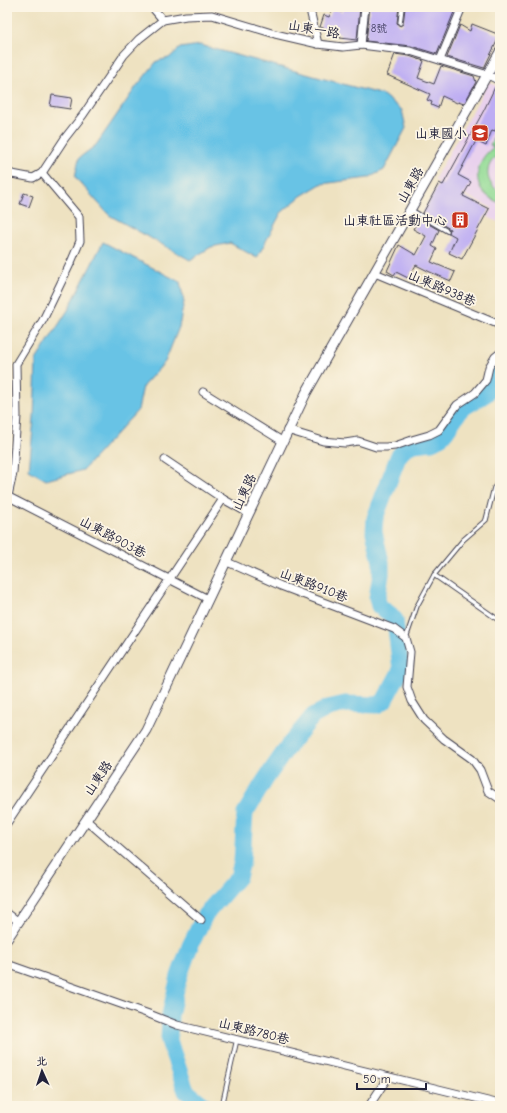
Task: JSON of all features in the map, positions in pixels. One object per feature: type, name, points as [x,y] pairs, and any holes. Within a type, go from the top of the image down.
[{"type":"street","points":[[152,7],[163,20]]},
{"type":"street","points":[[311,7],[311,14],[318,44]]},
{"type":"street","points":[[361,45],[365,7]]},
{"type":"street","points":[[440,60],[462,7]]},
{"type":"street","name":"山東一路","points":[[42,173],[124,55],[138,40],[163,20],[186,16],[212,15],[275,34],[318,44],[343,47],[361,45],[410,51],[488,75],[500,81]]},
{"type":"street","name":"山東路","points":[[7,939],[146,730],[287,430],[306,393],[500,52]]},
{"type":"street","points":[[7,173],[33,178],[42,173],[79,218],[80,241],[43,320],[16,364],[16,430],[13,473],[7,496]]},
{"type":"street","name":"山東路938巷","points":[[375,273],[500,325]]},
{"type":"street","points":[[287,430],[323,441],[345,443],[358,441],[376,447],[386,448],[429,435],[439,430],[457,405],[475,393],[486,380],[489,367],[495,357],[500,354]]},
{"type":"street","points":[[203,392],[282,442]]},
{"type":"street","points":[[165,460],[223,499],[248,513]]},
{"type":"street","name":"山東路903巷","points":[[7,496],[208,599]]},
{"type":"street","points":[[7,823],[223,499]]},
{"type":"street","name":"山東路910巷","points":[[225,561],[281,586],[397,631],[406,638]]},
{"type":"street","points":[[406,638],[410,652],[407,687],[412,701],[424,720],[444,739],[472,759],[480,770],[488,791],[500,800]]},
{"type":"street","points":[[86,820],[201,920]]},
{"type":"street","points":[[7,913],[19,922]]},
{"type":"street","name":"山東路780巷","points":[[7,964],[149,1014],[177,1026],[236,1039],[500,1104]]},
{"type":"street","points":[[369,1106],[388,1077]]},
{"type":"lane","points":[[400,22],[402,7]]},
{"type":"lane","points":[[410,210],[447,230]]},
{"type":"lane","points":[[406,638],[417,606],[434,575],[463,540],[486,520],[494,488],[500,481]]},
{"type":"lane","points":[[434,575],[500,621]]},
{"type":"lane","points":[[222,1106],[236,1039]]},
{"type":"shaded area","name":"山東國小","points":[[489,82],[500,87],[500,223],[488,217],[492,208],[434,180]]},
{"type":"green space","points":[[495,135],[500,138],[500,155],[491,162],[488,173],[491,183],[499,191],[500,190],[500,203],[491,199],[483,192],[479,185],[478,178],[478,171],[483,158],[494,147],[490,145]]},
{"type":"water","points":[[200,45],[383,95],[402,110],[406,128],[384,170],[368,178],[321,184],[301,196],[281,213],[257,258],[230,243],[211,247],[190,260],[109,215],[75,177],[79,158],[96,145],[136,87],[157,61],[169,58],[180,48]]},
{"type":"water","points":[[103,242],[180,282],[184,302],[179,327],[165,362],[143,386],[138,410],[83,470],[46,480],[29,470],[34,418],[36,360],[68,310]]},
{"type":"building","points":[[343,7],[360,7],[357,40],[340,38],[340,34],[320,27],[324,15],[329,17],[333,8],[342,12]]},
{"type":"building","points":[[370,7],[399,7],[397,23],[400,26],[403,24],[405,8],[407,7],[456,7],[437,54],[411,46],[366,41]]},
{"type":"building","points":[[472,24],[500,35],[484,68],[447,57],[460,25],[470,31]]},
{"type":"building","points":[[395,54],[409,56],[424,61],[418,78],[434,84],[441,66],[474,76],[476,82],[464,104],[457,103],[442,96],[438,108],[431,105],[432,102],[427,100],[430,94],[387,75]]},
{"type":"building","points":[[495,87],[500,90],[500,121],[495,131],[492,130],[486,146],[476,141],[458,175],[471,182],[463,196],[489,209],[462,259],[449,253],[456,237],[449,233],[450,229],[423,213],[439,183],[443,185]]},
{"type":"building","points":[[52,95],[72,98],[70,109],[50,106]]},
{"type":"building","points":[[24,193],[33,196],[29,207],[20,204]]},
{"type":"building","points":[[420,219],[439,230],[432,246],[437,249],[431,262],[455,272],[451,281],[416,265],[408,278],[396,272],[394,275],[387,271],[399,245],[416,255],[426,236],[413,229]]},
{"type":"waterway","points":[[205,1106],[186,1091],[169,1041],[170,1015],[179,976],[190,946],[205,915],[238,877],[242,862],[245,813],[289,745],[313,716],[328,708],[345,704],[378,705],[384,701],[401,670],[395,620],[390,614],[379,606],[377,598],[381,574],[381,562],[374,532],[375,518],[398,457],[405,448],[414,444],[432,442],[440,438],[461,409],[486,394],[493,383],[500,363]]},
{"type":"place","name":"山東國小","points":[[480,133]]},
{"type":"place","name":"山東社區活動中心","points":[[460,220]]}]
